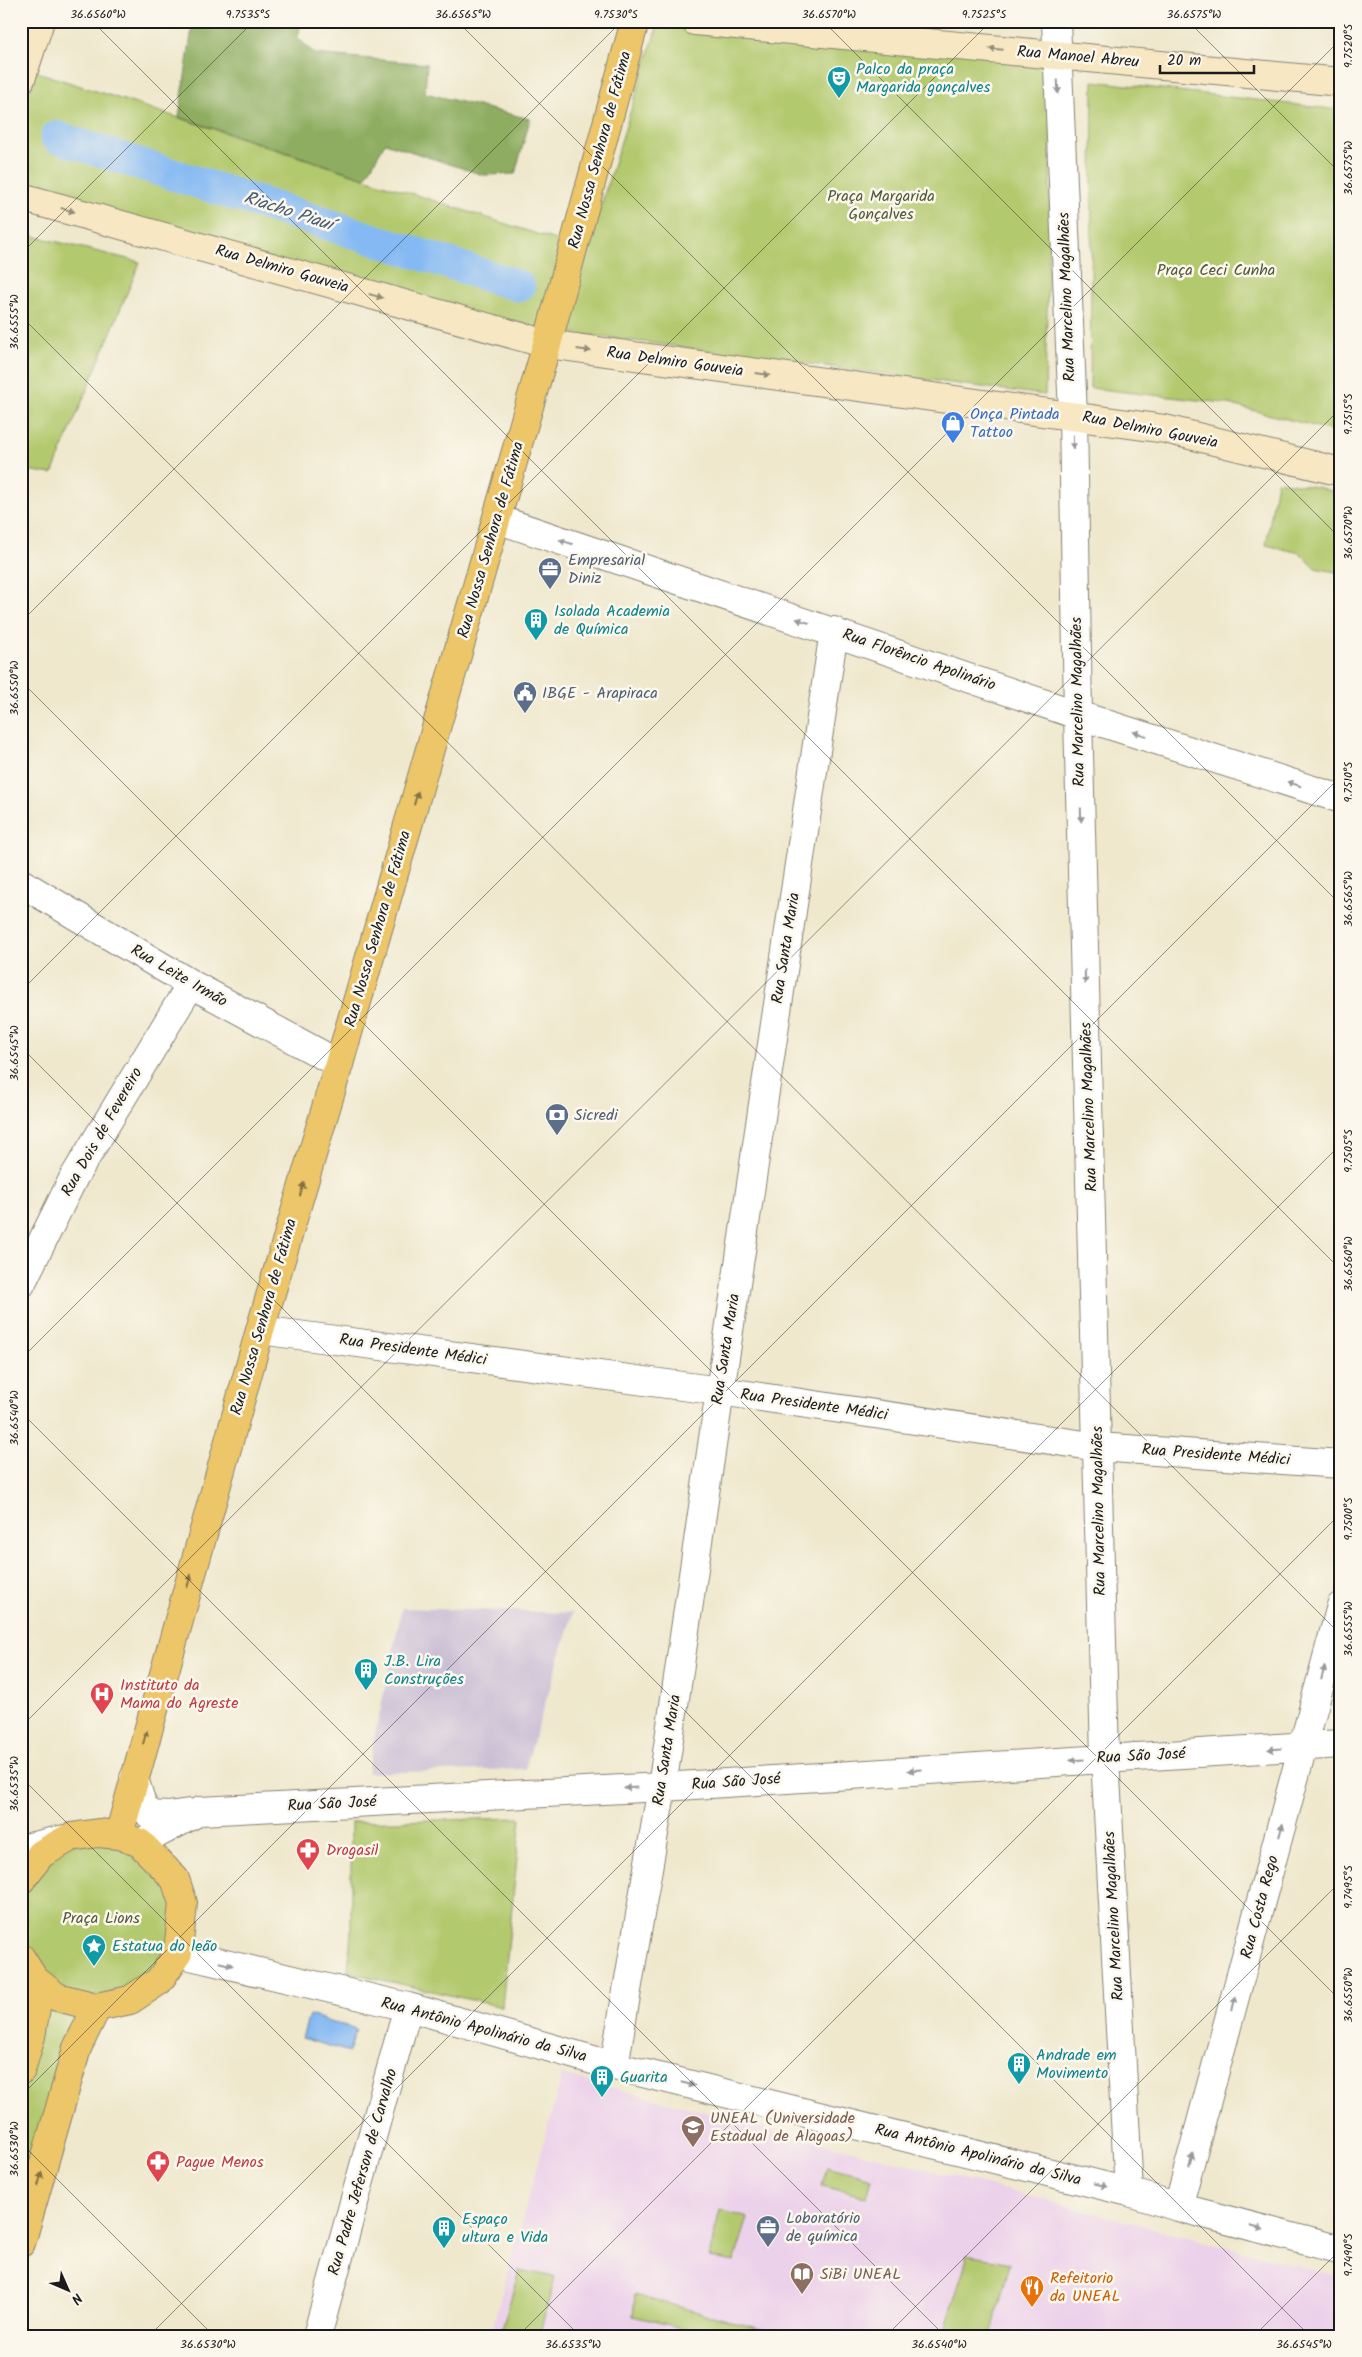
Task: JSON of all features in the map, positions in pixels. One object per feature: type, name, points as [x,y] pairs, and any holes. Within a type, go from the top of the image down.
[{"type":"main road","name":"Rua Nossa Senhora de Fátima","points":[[130,1839],[134,1778],[260,1330],[339,1064],[547,344],[635,21]]},
{"type":"main road","points":[[21,1880],[41,1854],[71,1837],[98,1833],[130,1839],[175,1879],[184,1903],[178,1953],[159,1982],[130,2000],[97,2007],[57,1997],[29,1973]]},
{"type":"main road","points":[[21,2070],[31,2036],[29,1973]]},
{"type":"main road","points":[[21,2242],[77,2048],[97,2007]]},
{"type":"street","points":[[21,79],[40,21]]},
{"type":"street","name":"Rua Manoel Abreu","points":[[696,21],[1341,82]]},
{"type":"street","name":"Rua Marcelino Magalhães","points":[[1056,21],[1072,415],[1078,714],[1106,1758],[1129,2192]]},
{"type":"street","name":"Rua Delmiro Gouveia","points":[[21,196],[547,344],[1165,429],[1341,472]]},
{"type":"street","name":"Rua Florêncio Apolinário","points":[[497,519],[1078,714],[1341,799]]},
{"type":"street","name":"Rua Santa Maria","points":[[614,2066],[662,1786],[834,631]]},
{"type":"street","name":"Rua Leite Irmão","points":[[21,883],[191,984],[339,1064]]},
{"type":"street","name":"Rua Dois de Fevereiro","points":[[21,1284],[74,1177],[191,984]]},
{"type":"street","name":"Rua Presidente Médici","points":[[260,1330],[720,1391],[1098,1448],[1341,1464]]},
{"type":"street","name":"Rua Costa Rego","points":[[1178,2207],[1341,1606]]},
{"type":"street","name":"Rua São José","points":[[130,1839],[200,1811],[662,1786],[1341,1744]]},
{"type":"street","points":[[134,1778],[142,1804],[150,1814],[168,1816],[200,1811]]},
{"type":"street","points":[[21,1849],[71,1837]]},
{"type":"street","name":"Rua Antônio Apolinário da Silva","points":[[178,1953],[408,2008],[614,2066],[1129,2192],[1178,2207],[1341,2250]]},
{"type":"street","name":"Rua Padre Jeferson de Carvalho","points":[[317,2336],[408,2008]]},
{"type":"shaded area","points":[[402,1608],[573,1613],[525,1769],[367,1773]]},
{"type":"shaded area","name":"UNEAL (Universidade Estadual de Alagoas)","points":[[562,2075],[1341,2277],[1341,2336],[490,2336]]},
{"type":"green space","points":[[193,21],[301,21],[298,38],[315,54],[427,64],[425,93],[530,119],[515,174],[483,175],[385,143],[365,178],[179,117]]},
{"type":"green space","name":"Praça Margarida Gonçalves","points":[[659,21],[754,21],[1053,58],[1045,395],[561,332]]},
{"type":"green space","points":[[25,68],[574,246],[547,344],[21,197],[21,79]]},
{"type":"green space","name":"Praça Ceci Cunha","points":[[1093,81],[1341,110],[1341,433],[1224,403],[1090,388]]},
{"type":"green space","points":[[21,233],[140,262],[52,474],[21,469]]},
{"type":"green space","points":[[1277,481],[1317,487],[1341,494],[1341,573],[1315,568],[1300,553],[1266,545]]},
{"type":"green space","points":[[521,1818],[502,2007],[348,1972],[351,1931],[351,1822]]},
{"type":"green space","name":"Praça Lions","points":[[98,1833],[175,1879],[178,1953],[97,2007],[21,2242],[21,2069],[40,1986],[21,1971],[21,1849]]},
{"type":"green space","points":[[827,2166],[872,2178],[867,2197],[822,2186]]},
{"type":"green space","points":[[720,2210],[748,2218],[734,2262],[709,2257]]},
{"type":"green space","points":[[968,2255],[1010,2263],[991,2336],[943,2336]]},
{"type":"green space","points":[[519,2270],[555,2277],[539,2336],[500,2336]]},
{"type":"green space","points":[[635,2295],[786,2336],[715,2336],[633,2316]]},
{"type":"water","points":[[309,2015],[356,2029],[349,2052],[302,2038]]},
{"type":"waterway","name":"Riacho Piauí","points":[[56,137],[519,286]]},
{"type":"place","name":"Palco da praça Margarida gonçalves","points":[[839,99]]},
{"type":"place","name":"Onça Pintada Tattoo","points":[[953,444]]},
{"type":"place","name":"Empresarial Diniz","points":[[550,590]]},
{"type":"place","name":"Isolada Academia de Química","points":[[536,641]]},
{"type":"place","name":"IBGE - Arapiraca","points":[[525,714]]},
{"type":"place","name":"Sicredi","points":[[557,1136]]},
{"type":"place","name":"J.B. Lira Construções","points":[[366,1691]]},
{"type":"place","name":"Instituto da Mama do Agreste","points":[[102,1715]]},
{"type":"place","name":"Drogasil","points":[[308,1871]]},
{"type":"place","name":"Estatua do leão","points":[[94,1967]]},
{"type":"place","name":"Andrade em Movimento","points":[[1019,2085]]},
{"type":"place","name":"Guarita","points":[[602,2098]]},
{"type":"place","name":"UNEAL (Universidade Estadual de Alagoas)","points":[[693,2148]]},
{"type":"place","name":"Pague Menos","points":[[158,2183]]},
{"type":"place","name":"Loboratório de química","points":[[768,2248]]},
{"type":"place","name":"Espaço ultura e Vida","points":[[444,2249]]},
{"type":"place","name":"SiBi UNEAL","points":[[802,2295]]},
{"type":"place","name":"Refeitorio da UNEAL","points":[[1032,2308]]}]
